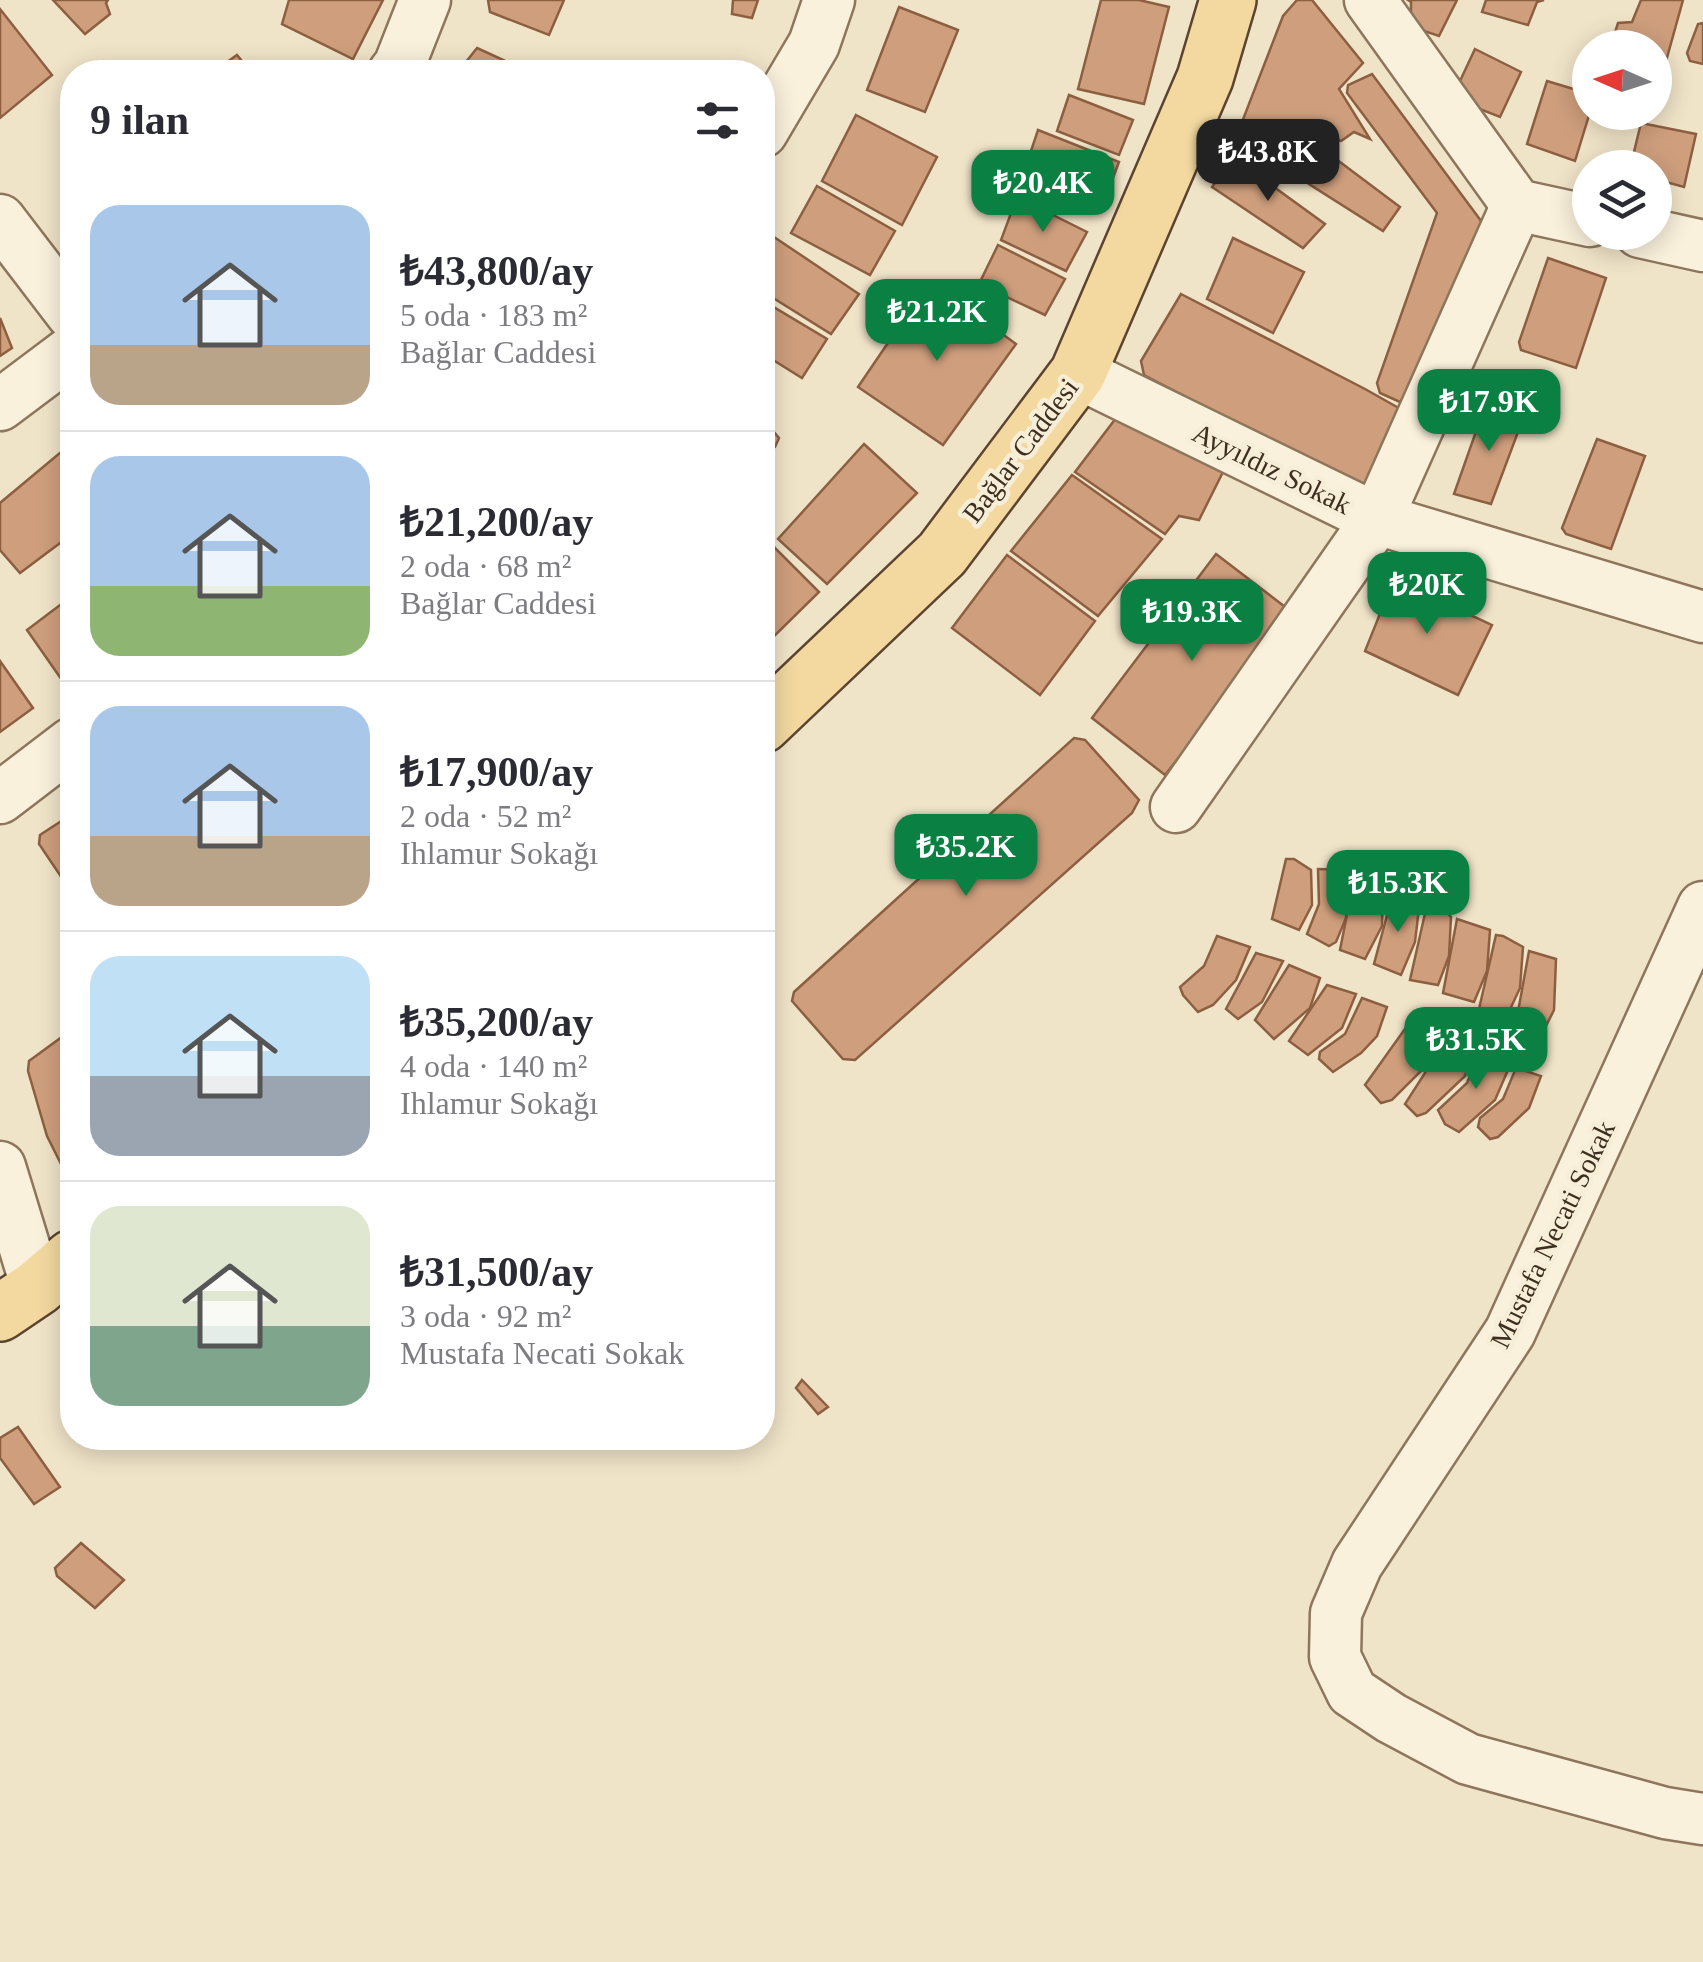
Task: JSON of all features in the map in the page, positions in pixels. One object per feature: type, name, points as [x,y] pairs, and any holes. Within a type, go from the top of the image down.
[{"type":"main road","name":"Bağlar Caddesi","points":[[775,714],[942,554],[1078,373],[1204,78],[1228,0]]},
{"type":"street","points":[[401,60],[425,0]]},
{"type":"street","points":[[775,110],[814,44],[829,0]]},
{"type":"street","points":[[1370,0],[1517,205],[1572,217]]},
{"type":"street","points":[[1176,807],[1376,520],[1517,205]]},
{"type":"street","points":[[0,220],[60,298]]},
{"type":"street","points":[[1672,239],[1703,246]]},
{"type":"street","points":[[0,405],[60,360]]},
{"type":"street","name":"Ayyıldız Sokak","points":[[1078,373],[1376,520],[1703,617]]},
{"type":"street","points":[[0,798],[60,752]]},
{"type":"street","name":"Mustafa Necati Sokak","points":[[1703,907],[1510,1332],[1357,1564],[1336,1613],[1335,1657],[1352,1692],[1468,1759],[1703,1819]]},
{"type":"street","points":[[0,1167],[37,1286]]},
{"type":"building","points":[[53,0],[108,0],[110,14],[85,34]]},
{"type":"building","points":[[289,0],[383,0],[353,59],[282,24]]},
{"type":"building","points":[[488,0],[564,0],[549,35],[490,12]]},
{"type":"building","points":[[733,0],[758,0],[752,18],[732,14]]},
{"type":"building","points":[[1101,0],[1139,0],[1169,7],[1144,104],[1078,89]]},
{"type":"building","points":[[1297,0],[1312,0],[1363,63],[1339,89],[1370,139],[1354,132],[1341,141],[1329,135],[1301,176],[1237,135],[1283,16]]},
{"type":"building","points":[[1408,0],[1457,0],[1439,36],[1424,31],[1411,16]]},
{"type":"building","points":[[1486,0],[1544,0],[1537,2],[1528,25],[1482,12]]},
{"type":"building","points":[[1641,0],[1683,0],[1672,40],[1672,30],[1616,30],[1618,23],[1632,22]]},
{"type":"building","points":[[899,7],[958,30],[925,112],[867,90]]},
{"type":"building","points":[[0,9],[52,75],[0,118]]},
{"type":"building","points":[[1703,23],[1703,64],[1690,61],[1687,53],[1698,24]]},
{"type":"building","points":[[477,48],[503,60],[468,60]]},
{"type":"building","points":[[1475,49],[1521,72],[1500,117],[1452,98]]},
{"type":"building","points":[[1372,74],[1487,229],[1409,406],[1380,393],[1377,383],[1437,213],[1347,93],[1348,85]]},
{"type":"building","points":[[1547,81],[1572,89],[1572,130],[1584,130],[1578,150],[1572,150],[1572,160],[1527,144]]},
{"type":"building","points":[[1069,95],[1133,120],[1119,155],[1057,131]]},
{"type":"building","points":[[856,115],[937,157],[902,225],[822,181]]},
{"type":"building","points":[[1672,129],[1696,134],[1684,187],[1672,184],[1672,150],[1634,150],[1639,130]]},
{"type":"building","points":[[1038,130],[1119,162],[1104,202],[1024,172]]},
{"type":"building","points":[[1328,153],[1400,207],[1383,231],[1309,184]]},
{"type":"building","points":[[1234,158],[1325,224],[1303,248],[1212,187]]},
{"type":"building","points":[[817,186],[895,231],[870,275],[791,233]]},
{"type":"building","points":[[1017,197],[1087,232],[1066,271],[1001,240]]},
{"type":"building","points":[[775,238],[859,294],[831,334],[775,299]]},
{"type":"building","points":[[1233,238],[1304,272],[1273,333],[1207,299]]},
{"type":"building","points":[[998,245],[1065,279],[1045,315],[979,284]]},
{"type":"building","points":[[1548,258],[1606,278],[1576,368],[1521,350],[1519,342]]},
{"type":"building","points":[[930,281],[1016,344],[943,445],[858,387]]},
{"type":"building","points":[[1181,294],[1404,411],[1368,488],[1362,489],[1144,375],[1141,361]]},
{"type":"building","points":[[775,308],[827,339],[802,378],[775,361]]},
{"type":"building","points":[[0,318],[12,348],[0,356]]},
{"type":"building","points":[[1486,403],[1524,416],[1491,504],[1454,494]]},
{"type":"building","points":[[1126,405],[1226,466],[1199,520],[1179,516],[1165,534],[1075,472]]},
{"type":"building","points":[[1597,439],[1645,456],[1611,549],[1566,534],[1562,528]]},
{"type":"building","points":[[864,444],[917,493],[827,584],[778,539]]},
{"type":"building","points":[[60,453],[60,543],[20,573],[0,550],[0,503]]},
{"type":"building","points":[[1072,475],[1162,539],[1098,616],[1011,551]]},
{"type":"building","points":[[775,548],[819,592],[775,635]]},
{"type":"building","points":[[1216,554],[1293,613],[1165,775],[1092,718]]},
{"type":"building","points":[[1007,555],[1095,621],[1040,695],[952,628]]},
{"type":"building","points":[[1394,579],[1492,625],[1458,695],[1365,651]]},
{"type":"building","points":[[60,605],[60,677],[27,630]]},
{"type":"building","points":[[0,661],[33,708],[0,732]]},
{"type":"building","points":[[1074,738],[1085,740],[1139,800],[1132,813],[855,1060],[843,1059],[792,1001],[794,992]]},
{"type":"building","points":[[60,822],[60,875],[39,844],[40,835]]},
{"type":"building","points":[[1286,859],[1294,859],[1311,870],[1312,905],[1299,930],[1272,919]]},
{"type":"building","points":[[1318,869],[1348,870],[1346,918],[1336,942],[1329,946],[1307,934],[1319,904]]},
{"type":"building","points":[[1355,874],[1383,887],[1382,926],[1365,959],[1340,950]]},
{"type":"building","points":[[1393,893],[1419,908],[1415,942],[1401,975],[1374,964]]},
{"type":"building","points":[[1426,909],[1445,910],[1451,917],[1449,956],[1438,985],[1410,980]]},
{"type":"building","points":[[1457,919],[1490,930],[1487,971],[1474,1002],[1443,993]]},
{"type":"building","points":[[1496,935],[1523,947],[1520,988],[1506,1018],[1479,1009]]},
{"type":"building","points":[[1217,936],[1250,947],[1236,980],[1213,1005],[1198,1012],[1180,987],[1204,966]]},
{"type":"building","points":[[1529,951],[1556,959],[1554,1010],[1544,1030],[1537,1034],[1516,1023]]},
{"type":"building","points":[[1256,953],[1283,961],[1262,1002],[1238,1019],[1226,1009]]},
{"type":"building","points":[[1289,965],[1320,978],[1310,1008],[1274,1039],[1255,1020]]},
{"type":"building","points":[[1327,985],[1356,994],[1342,1028],[1308,1055],[1289,1041]]},
{"type":"building","points":[[1362,998],[1387,1007],[1377,1036],[1361,1053],[1333,1072],[1319,1059],[1320,1052],[1345,1034]]},
{"type":"building","points":[[1412,1019],[1441,1031],[1428,1064],[1392,1100],[1381,1103],[1365,1085]]},
{"type":"building","points":[[1448,1037],[1473,1046],[1465,1076],[1426,1113],[1417,1116],[1405,1104]]},
{"type":"building","points":[[60,1038],[60,1162],[47,1136],[28,1071],[29,1061]]},
{"type":"building","points":[[1480,1052],[1511,1063],[1495,1100],[1459,1132],[1445,1124],[1438,1110],[1467,1083]]},
{"type":"building","points":[[1516,1068],[1541,1076],[1529,1108],[1498,1137],[1490,1139],[1478,1127],[1480,1118],[1503,1099]]},
{"type":"building","points":[[802,1380],[828,1407],[818,1414],[796,1388]]},
{"type":"building","points":[[18,1427],[60,1487],[34,1504],[0,1458],[0,1438]]},
{"type":"building","points":[[81,1543],[124,1580],[95,1608],[57,1576],[55,1568]]}]
